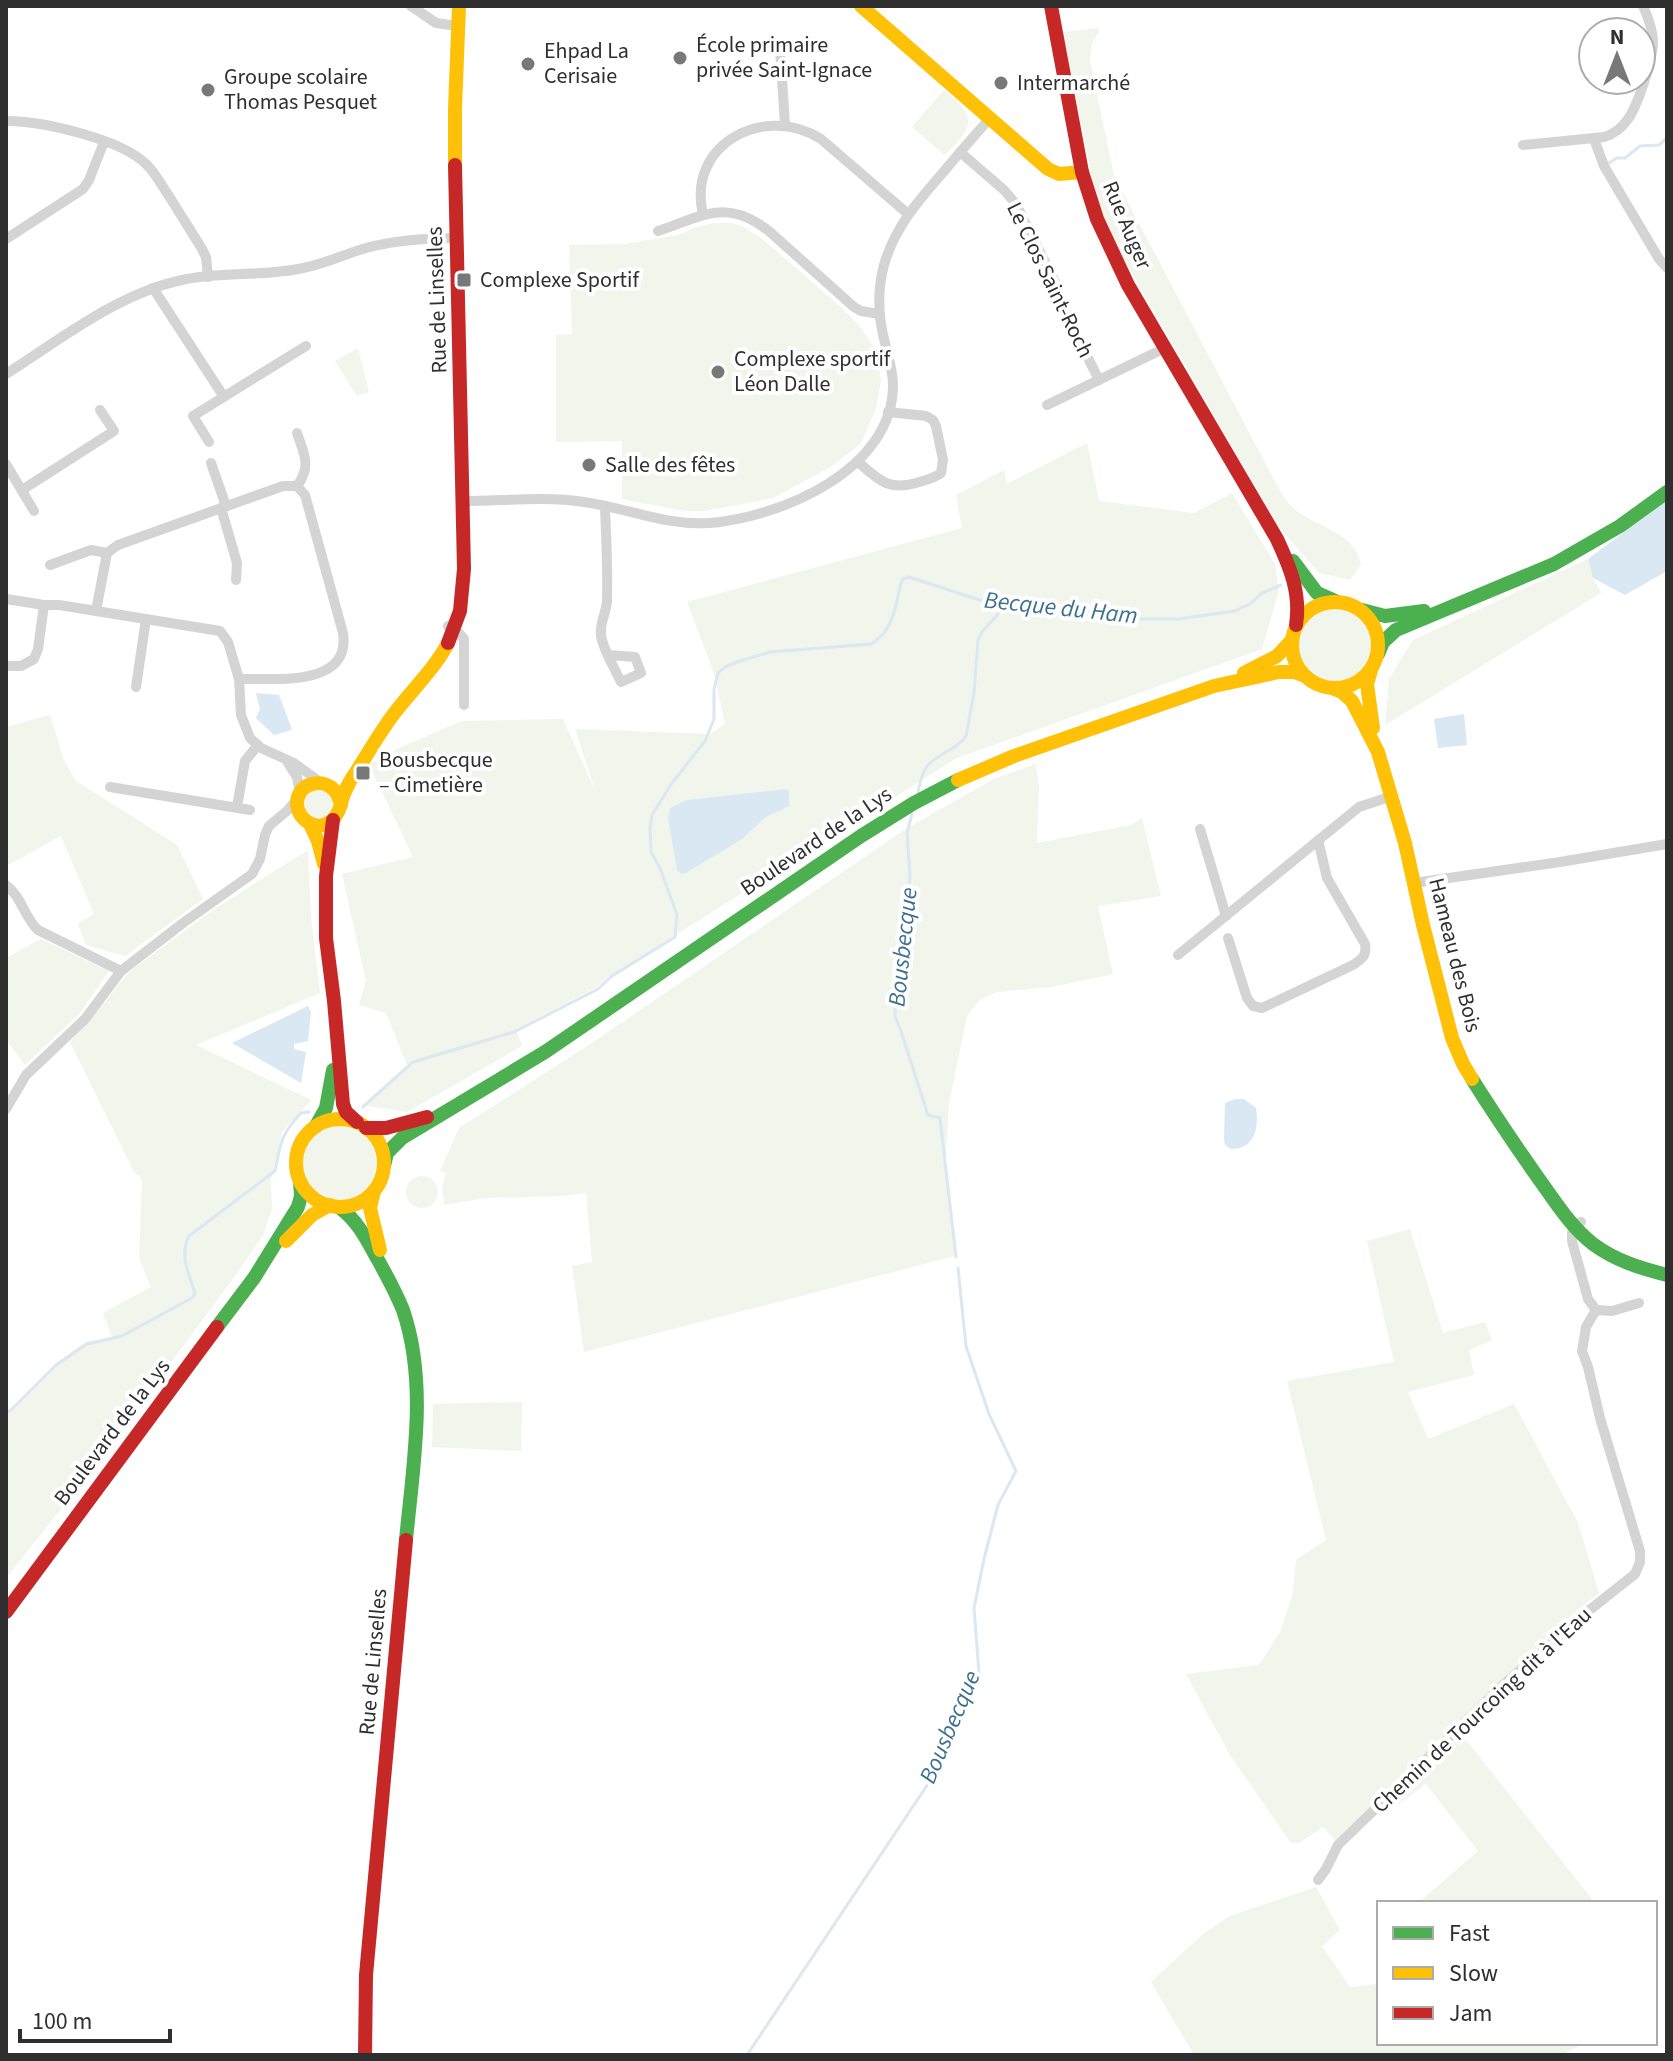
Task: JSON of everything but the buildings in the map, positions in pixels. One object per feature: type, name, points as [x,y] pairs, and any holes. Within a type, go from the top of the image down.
[{"type":"main road","name":"Rue de Linselles","points":[[341,805],[347,787],[376,740],[448,644],[462,592],[455,102],[459,6]]},
{"type":"main road","name":"Rue Auger","points":[[861,6],[1052,171],[1064,174],[1082,172],[1110,250],[1130,289],[1277,539],[1312,588],[1336,601]]},
{"type":"main road","points":[[1051,6],[1082,172]]},
{"type":"main road","points":[[1470,598],[1394,616],[1375,615],[1347,603],[1325,603],[1310,609],[1294,632],[1294,659],[1305,676],[1317,684],[1332,688],[1352,685],[1371,669],[1383,642],[1396,630],[1574,554],[1667,492]]},
{"type":"main road","name":"Rue Auger","points":[[1277,539],[1297,589],[1299,607],[1294,632]]},
{"type":"main road","points":[[1361,610],[1375,627],[1378,654]]},
{"type":"main road","name":"Rue de Linselles","points":[[323,783],[338,779],[352,764],[379,721],[451,628]]},
{"type":"main road","name":"Boulevard de la Lys","points":[[384,1166],[387,1153],[399,1141],[545,1052],[861,836],[924,797],[1002,760],[1214,686],[1272,660],[1285,651],[1294,632]]},
{"type":"main road","name":"Hameau des Bois","points":[[1371,669],[1368,693],[1378,752],[1458,1055],[1502,1128],[1561,1212],[1578,1225],[1592,1243],[1615,1258],[1663,1274]]},
{"type":"main road","name":"Boulevard de la Lys","points":[[1214,686],[1279,672],[1305,676]]},
{"type":"main road","name":"Hameau des Bois","points":[[1332,688],[1352,701],[1378,752]]},
{"type":"main road","points":[[307,822],[322,825],[333,820],[341,805],[338,793],[323,783],[308,785],[298,796],[298,812],[307,822],[321,850],[326,876],[325,929],[337,1038],[343,1104],[348,1116],[380,1145],[384,1166],[374,1191],[358,1203],[335,1206],[313,1197],[300,1182],[296,1166],[303,1139],[315,1127],[326,1108],[337,1038]]},
{"type":"main road","points":[[326,876],[333,820]]},
{"type":"main road","name":"Boulevard de la Lys","points":[[361,1125],[383,1129],[422,1119],[474,1095]]},
{"type":"main road","points":[[315,1127],[335,1119],[361,1125]]},
{"type":"main road","name":"Boulevard de la Lys","points":[[6,1612],[254,1278],[298,1207],[300,1182]]},
{"type":"main road","name":"Rue de Linselles","points":[[374,1191],[372,1219],[388,1277]]},
{"type":"main road","name":"Rue de Linselles","points":[[335,1206],[357,1223],[388,1277],[408,1330],[415,1382],[415,1435],[367,1959],[365,2055]]},
{"type":"main road","name":"Boulevard de la Lys","points":[[254,1278],[303,1223],[320,1209],[335,1206]]},
{"type":"street","points":[[411,6],[436,23],[458,26]]},
{"type":"street","points":[[1523,145],[1594,139],[1614,134],[1626,123],[1634,109],[1653,47],[1643,6]]},
{"type":"street","points":[[780,48],[785,125]]},
{"type":"street","points":[[463,501],[563,500],[605,506],[646,517],[707,523],[764,513],[835,479],[868,452],[888,412],[893,392],[879,293],[894,238],[908,214],[990,118]]},
{"type":"street","points":[[6,121],[47,124],[133,154],[153,171],[202,249],[208,277]]},
{"type":"street","points":[[703,214],[699,197],[701,180],[721,148],[746,131],[785,125],[805,130],[821,139],[908,214]]},
{"type":"street","points":[[1594,139],[1604,166],[1667,268]]},
{"type":"street","points":[[6,239],[83,189],[104,142]]},
{"type":"street","name":"Le Clos Saint-Roch","points":[[960,152],[1016,204],[1099,380]]},
{"type":"street","points":[[658,231],[703,214],[738,214],[759,223],[854,307],[880,314]]},
{"type":"street","points":[[6,374],[115,305],[153,288],[185,279],[278,273],[391,243],[457,238]]},
{"type":"street","points":[[153,288],[224,397]]},
{"type":"street","points":[[209,442],[193,416],[306,346]]},
{"type":"street","name":"Le Clos Saint-Roch","points":[[1047,405],[1165,348]]},
{"type":"street","points":[[22,490],[114,431],[100,410]]},
{"type":"street","points":[[858,462],[882,482],[895,487],[934,478],[941,473],[943,460],[933,420],[926,416],[888,412]]},
{"type":"street","points":[[297,433],[306,466],[305,475],[297,486]]},
{"type":"street","points":[[211,463],[237,563],[236,580]]},
{"type":"street","points":[[6,464],[34,511]]},
{"type":"street","points":[[96,611],[107,553],[118,545],[286,485],[297,486],[305,495],[343,633],[343,652],[330,668],[311,676],[239,679]]},
{"type":"street","points":[[605,506],[607,601],[601,629],[608,655]]},
{"type":"street","points":[[50,565],[91,550],[107,553]]},
{"type":"street","points":[[6,599],[220,631],[228,642],[239,679],[241,715],[247,733],[258,745],[294,763],[323,783]]},
{"type":"street","points":[[6,666],[21,666],[34,659],[44,605]]},
{"type":"street","points":[[136,687],[146,619]]},
{"type":"street","points":[[451,628],[464,639],[464,705]]},
{"type":"street","points":[[237,807],[245,761],[258,745]]},
{"type":"street","points":[[6,1109],[26,1075],[85,1019],[121,971],[248,878],[258,864],[265,835],[273,820],[288,810],[298,796],[299,784],[294,772],[280,757]]},
{"type":"street","points":[[110,787],[250,810]]},
{"type":"street","points":[[1178,955],[1363,805],[1392,796]]},
{"type":"street","points":[[273,820],[282,818],[307,822]]},
{"type":"street","points":[[1200,829],[1226,916]]},
{"type":"street","points":[[1228,938],[1247,998],[1253,1006],[1262,1008],[1353,965],[1363,957],[1365,944],[1327,878],[1318,840]]},
{"type":"street","points":[[1414,883],[1667,844]]},
{"type":"street","points":[[6,885],[17,896],[38,930],[121,971]]},
{"type":"street","points":[[1578,1225],[1572,1236],[1572,1246],[1588,1299],[1596,1310],[1612,1311],[1639,1303]]},
{"type":"street","name":"Chemin de Tourcoing dit à l'Eau","points":[[1318,1880],[1338,1845],[1502,1686],[1638,1569],[1640,1551],[1634,1527],[1582,1351],[1586,1327],[1596,1310]]},
{"type":"shaded area","points":[[1099,28],[1092,43],[1090,60],[1114,176],[1284,497],[1300,513],[1341,536],[1357,552],[1361,564],[1350,580],[1319,573],[1278,526],[1124,260],[1101,211],[1063,32]]},
{"type":"shaded area","points":[[944,90],[963,108],[968,122],[962,136],[945,155],[912,127]]},
{"type":"shaded area","name":"Complexe sportif Léon Dalle","points":[[714,223],[742,226],[761,238],[861,328],[873,346],[878,363],[881,380],[876,408],[861,443],[831,467],[773,498],[705,511],[685,511],[622,499],[622,441],[556,442],[556,335],[572,334],[569,245],[625,244],[679,235]]},
{"type":"shaded area","points":[[358,348],[369,392],[357,396],[335,361]]},
{"type":"shaded area","points":[[1087,443],[1099,501],[1194,513],[1232,493],[1275,564],[1279,590],[1262,649],[957,758],[595,988],[516,1029],[522,1046],[407,1112],[362,1105],[407,1065],[386,1013],[359,1005],[366,981],[342,874],[413,857],[369,765],[396,749],[462,721],[563,719],[596,793],[575,729],[710,734],[725,724],[714,673],[687,602],[962,528],[956,495],[1004,470],[1007,484]]},
{"type":"shaded area","points":[[1667,500],[1667,571],[1625,595],[1593,578],[1588,559]]},
{"type":"shaded area","points":[[1588,559],[1601,593],[1385,725],[1389,679],[1413,640]]},
{"type":"shaded area","points":[[1334,608],[1348,611],[1360,619],[1368,631],[1371,645],[1368,659],[1360,671],[1348,679],[1334,682],[1320,679],[1308,671],[1300,659],[1297,645],[1300,631],[1308,619],[1320,611]]},
{"type":"shaded area","points":[[256,693],[279,695],[292,730],[274,735],[256,718],[260,709]]},
{"type":"shaded area","points":[[1464,714],[1467,745],[1438,748],[1434,719]]},
{"type":"shaded area","points":[[50,715],[64,760],[76,781],[177,845],[203,899],[125,956],[86,945],[78,924],[94,914],[61,836],[6,866],[6,727]]},
{"type":"shaded area","points":[[1036,764],[1039,787],[1037,843],[1131,825],[1142,818],[1161,896],[1098,906],[1113,974],[1052,987],[997,992],[979,1000],[967,1016],[949,1103],[945,1170],[955,1256],[584,1352],[572,1266],[592,1262],[586,1193],[485,1198],[444,1205],[442,1186],[446,1174],[440,1171],[459,1128],[592,1043],[907,828],[996,778]]},
{"type":"shaded area","points":[[787,789],[789,806],[766,817],[742,839],[686,873],[681,874],[677,870],[668,818],[670,808],[687,800]]},
{"type":"shaded area","points":[[318,790],[328,794],[332,804],[328,814],[318,818],[308,814],[304,804],[308,794]]},
{"type":"shaded area","points":[[308,850],[311,918],[320,993],[196,1045],[311,1100],[282,1132],[271,1180],[272,1209],[263,1235],[77,1489],[6,1578],[6,1412],[26,1397],[55,1364],[85,1342],[112,1337],[103,1313],[151,1287],[139,1258],[142,1180],[133,1170],[70,1042],[129,972],[213,910]]},
{"type":"shaded area","points":[[41,939],[109,971],[80,1013],[25,1065],[6,1040],[6,958]]},
{"type":"shaded area","points":[[308,1006],[311,1012],[308,1041],[294,1044],[294,1049],[306,1052],[301,1083],[232,1043]]},
{"type":"shaded area","points":[[1244,1099],[1256,1108],[1257,1123],[1250,1141],[1231,1149],[1225,1145],[1224,1139],[1225,1103]]},
{"type":"shaded area","points":[[339,1126],[353,1129],[365,1137],[373,1149],[376,1163],[373,1177],[365,1189],[353,1197],[339,1200],[325,1197],[313,1189],[305,1177],[302,1163],[305,1149],[313,1137],[325,1129]]},
{"type":"shaded area","points":[[422,1176],[433,1181],[438,1192],[433,1203],[422,1208],[411,1203],[406,1192],[411,1181]]},
{"type":"shaded area","points":[[1410,1229],[1443,1333],[1485,1322],[1492,1340],[1469,1350],[1474,1375],[1408,1392],[1428,1439],[1514,1404],[1578,1523],[1599,1593],[1562,1623],[1336,1841],[1323,1827],[1299,1843],[1291,1843],[1230,1755],[1186,1674],[1259,1665],[1280,1632],[1293,1593],[1296,1560],[1326,1540],[1287,1381],[1394,1362],[1367,1241]]},
{"type":"shaded area","points":[[522,1402],[521,1451],[432,1447],[433,1404]]},
{"type":"shaded area","points":[[1466,1740],[1593,1901],[1420,1901],[1478,1851],[1426,1784],[1399,1804],[1393,1798],[1451,1742]]},
{"type":"shaded area","points":[[1316,1887],[1340,1930],[1322,1946],[1350,1987],[1377,1984],[1377,2045],[1581,2045],[1561,2055],[1194,2055],[1151,1982],[1203,1934],[1230,1916]]},
{"type":"waterway","name":"Becque du Ham","points":[[1609,163],[1625,158],[1640,146],[1659,145],[1667,138]]},
{"type":"waterway","name":"Becque du Ham","points":[[363,1107],[413,1062],[514,1032],[598,989],[612,976],[675,937],[677,915],[651,852],[652,815],[705,741],[714,719],[714,689],[718,673],[725,667],[770,652],[871,644],[889,625],[901,583],[909,577],[995,605],[1047,605],[1136,619],[1178,619],[1235,611],[1281,585]]},
{"type":"waterway","name":"Bousbecque","points":[[918,792],[927,766],[966,736],[974,693],[978,640],[1006,605]]},
{"type":"waterway","name":"Bousbecque","points":[[912,814],[907,833],[910,875],[903,984],[895,1017],[928,1115],[940,1118],[956,1257]]},
{"type":"waterway","name":"Becque du Ham","points":[[6,1413],[56,1365],[87,1344],[122,1336],[192,1298],[195,1293],[185,1257],[189,1236],[275,1171],[285,1134],[301,1113],[309,1112]]},
{"type":"waterway","name":"Bousbecque","points":[[747,2055],[932,1778],[946,1729],[971,1694],[979,1673],[974,1608],[998,1505],[1016,1471],[989,1414],[966,1346],[958,1268]]},
{"type":"traffic: fast","points":[[1378,654],[1383,642],[1396,630],[1554,564],[1620,526],[1667,492]]},
{"type":"traffic: fast","points":[[1293,561],[1317,593],[1335,601]]},
{"type":"traffic: fast","points":[[1362,610],[1385,616],[1424,611]]},
{"type":"traffic: fast","points":[[384,1166],[387,1153],[402,1138],[545,1052],[861,836],[958,780]]},
{"type":"traffic: fast","points":[[316,1126],[326,1108],[333,1070]]},
{"type":"traffic: fast","points":[[1472,1079],[1532,1169],[1578,1230],[1610,1255],[1667,1275]]},
{"type":"traffic: fast","points":[[217,1327],[254,1278],[298,1207],[300,1182]]},
{"type":"traffic: fast","points":[[339,1207],[366,1238],[403,1310],[411,1338],[417,1395],[415,1454],[406,1540]]},
{"type":"traffic: slow","points":[[455,165],[459,6]]},
{"type":"traffic: slow","points":[[861,6],[1048,169],[1059,174],[1082,172]]},
{"type":"traffic: slow","points":[[1327,602],[1343,602],[1366,614],[1375,628],[1378,645],[1375,662],[1366,676],[1343,688],[1327,688],[1311,681],[1299,669],[1292,653],[1292,637],[1299,621],[1311,609],[1327,602]]},
{"type":"traffic: slow","points":[[1244,673],[1277,656],[1292,640]]},
{"type":"traffic: slow","points":[[341,805],[335,791],[319,783],[304,788],[297,804],[298,811],[312,824],[325,824],[334,818],[338,812],[341,805],[344,794],[349,783],[380,733],[448,643]]},
{"type":"traffic: slow","points":[[1371,670],[1367,684],[1373,728]]},
{"type":"traffic: slow","points":[[958,780],[1014,756],[1214,686],[1279,672],[1305,676]]},
{"type":"traffic: slow","points":[[1332,688],[1352,701],[1378,752],[1405,843],[1452,1038],[1472,1079]]},
{"type":"traffic: slow","points":[[310,824],[324,864]]},
{"type":"traffic: slow","points":[[340,1119],[357,1123],[371,1132],[380,1146],[384,1163],[380,1180],[371,1194],[357,1203],[340,1207],[323,1203],[309,1194],[300,1180],[296,1163],[300,1146],[309,1132],[323,1123],[340,1119]]},
{"type":"traffic: slow","points":[[374,1191],[370,1208],[380,1250]]},
{"type":"traffic: slow","points":[[286,1241],[312,1215],[330,1205]]},
{"type":"traffic: jam","points":[[1051,6],[1082,172],[1097,219],[1128,285],[1277,539],[1296,591],[1296,625]]},
{"type":"traffic: jam","points":[[448,643],[460,611],[464,569],[455,165]]},
{"type":"traffic: jam","points":[[333,820],[326,876],[326,938],[343,1104],[346,1112],[357,1122]]},
{"type":"traffic: jam","points":[[366,1128],[386,1128],[427,1117]]},
{"type":"traffic: jam","points":[[6,1612],[217,1327]]},
{"type":"traffic: jam","points":[[365,2055],[366,1975],[406,1540]]},
{"type":"place","name":"École primaire privée Saint-Ignace","points":[[680,58]]},
{"type":"place","name":"Ehpad La Cerisaie","points":[[528,64]]},
{"type":"place","name":"Intermarché","points":[[1001,83]]},
{"type":"place","name":"Groupe scolaire Thomas Pesquet","points":[[208,90]]},
{"type":"place","name":"Complexe Sportif","points":[[464,280]]},
{"type":"place","name":"Complexe sportif Léon Dalle","points":[[718,372]]},
{"type":"place","name":"Salle des fêtes","points":[[589,465]]},
{"type":"place","name":"Bousbecque – Cimetière","points":[[363,773]]}]
